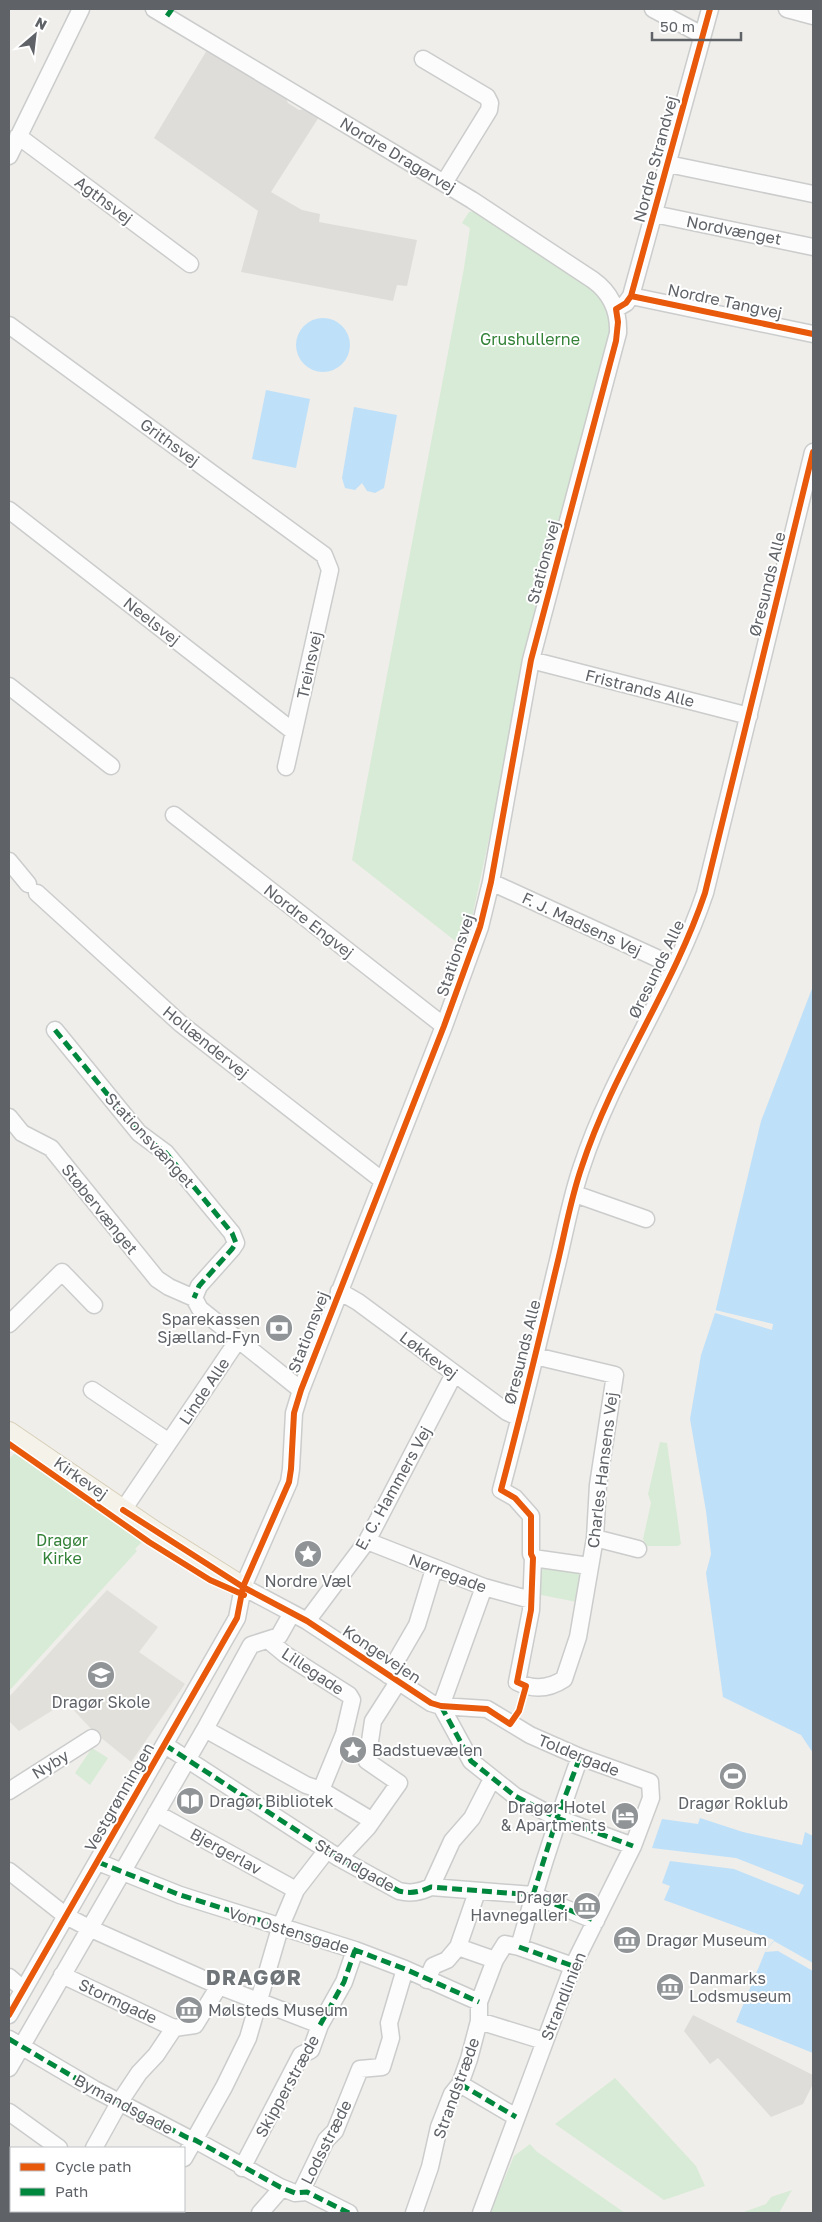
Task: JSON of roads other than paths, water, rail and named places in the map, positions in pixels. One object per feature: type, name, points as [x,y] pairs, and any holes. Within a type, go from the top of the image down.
[{"type":"main road","name":"Kirkevej","points":[[9,1432],[123,1510],[243,1587]]},
{"type":"street","points":[[9,156],[81,9]]},
{"type":"street","points":[[652,9],[702,35]]},
{"type":"street","name":"Nordre Strandvej","points":[[632,296],[710,9]]},
{"type":"street","points":[[787,9],[813,16]]},
{"type":"street","name":"Nordre Dragørvej","points":[[164,11],[444,183],[593,280],[606,291],[616,309]]},
{"type":"street","points":[[423,59],[487,97],[490,103],[489,110],[444,183]]},
{"type":"street","name":"Agthsvej","points":[[18,136],[190,264]]},
{"type":"street","name":"Nordre Strandvej","points":[[668,164],[813,194]]},
{"type":"street","name":"Nordvænget","points":[[654,214],[813,246]]},
{"type":"street","points":[[616,309],[626,303],[632,296]]},
{"type":"street","name":"Nordre Tangvej","points":[[632,296],[813,334]]},
{"type":"street","name":"Stationsvej","points":[[243,1587],[289,1482],[294,1413],[301,1390],[444,1026],[480,927],[491,882],[531,660],[616,341],[618,322],[616,309]]},
{"type":"street","name":"Grithsvej","points":[[9,325],[316,549],[324,555],[328,562]]},
{"type":"street","name":"Øresunds Alle","points":[[534,1558],[531,1554],[532,1516],[515,1498],[501,1490],[581,1168],[618,1078],[674,966],[705,893],[813,452]]},
{"type":"street","name":"Neelsvej","points":[[9,510],[294,732]]},
{"type":"street","name":"Treinsvej","points":[[286,767],[330,570],[328,562]]},
{"type":"street","name":"Fristrands Alle","points":[[531,660],[749,716]]},
{"type":"street","points":[[9,686],[110,766]]},
{"type":"street","name":"Nordre Engvej","points":[[174,815],[444,1026]]},
{"type":"street","name":"Hollændervej","points":[[9,861],[32,889],[181,1024],[383,1181]]},
{"type":"street","name":"F. J. Madsens Vej","points":[[491,882],[674,966]]},
{"type":"street","name":"Stationsvænget","points":[[55,1030],[139,1133],[166,1153],[232,1233],[236,1243],[199,1286],[194,1298]]},
{"type":"street","name":"Støbervænget","points":[[9,1117],[22,1133],[51,1148],[157,1279],[169,1287],[194,1298]]},
{"type":"street","points":[[575,1194],[646,1219]]},
{"type":"street","points":[[9,1324],[62,1272],[94,1305]]},
{"type":"street","name":"Løkkevej","points":[[339,1291],[358,1302],[507,1412],[520,1418]]},
{"type":"street","points":[[194,1298],[200,1309],[301,1390]]},
{"type":"street","name":"Linde Alle","points":[[123,1510],[238,1340]]},
{"type":"street","name":"Charles Hansens Vej","points":[[531,1600],[531,1610],[517,1682],[526,1686],[547,1687],[564,1679],[578,1637],[589,1566],[596,1538],[598,1485],[615,1375],[535,1356]]},
{"type":"street","name":"E. C. Hammers Vej","points":[[308,1621],[367,1541],[454,1374]]},
{"type":"street","name":"Linde Alle","points":[[92,1390],[170,1442]]},
{"type":"street","points":[[596,1538],[638,1549]]},
{"type":"street","name":"Nørregade","points":[[367,1541],[484,1587],[531,1600]]},
{"type":"street","points":[[531,1600],[534,1558],[589,1566]]},
{"type":"street","points":[[185,2156],[248,2038],[280,1928],[296,1890],[333,1854],[368,1827],[371,1820],[399,1783],[367,1761],[373,1721],[417,1624],[434,1568]]},
{"type":"street","name":"Kongevejen","points":[[243,1587],[308,1621],[431,1703],[440,1706],[486,1710],[510,1724]]},
{"type":"street","name":"Vestgrønningen","points":[[9,2015],[237,1618],[243,1587]]},
{"type":"street","points":[[484,1587],[440,1706],[471,1761],[514,1796],[557,1818],[633,1846]]},
{"type":"street","points":[[9,2068],[15,2042],[62,1975],[205,1729],[251,1645],[279,1636],[292,1614]]},
{"type":"street","name":"Lillegade","points":[[268,1640],[349,1696],[352,1700],[344,1734],[321,1790]]},
{"type":"street","name":"Toldergade","points":[[510,1724],[580,1757],[650,1782]]},
{"type":"street","points":[[205,1729],[306,1786],[321,1790],[371,1820]]},
{"type":"street","name":"Nyby","points":[[9,1790],[92,1738]]},
{"type":"street","name":"Strandgade","points":[[165,1745],[333,1854],[399,1891],[408,1894],[430,1887],[533,1895],[596,1921]]},
{"type":"street","points":[[573,1966],[519,1947],[557,1818],[580,1757]]},
{"type":"street","points":[[430,1887],[452,1841],[472,1818],[492,1779]]},
{"type":"street","name":"Strandlinien","points":[[481,2213],[573,1966],[633,1846],[651,1798],[650,1782]]},
{"type":"street","name":"Bjergerlav","points":[[156,1813],[296,1890]]},
{"type":"street","name":"Von Ostensgade","points":[[98,1862],[180,1895],[355,1950],[405,1968],[427,1980],[480,2002]]},
{"type":"street","points":[[9,1871],[66,1916],[89,1928],[219,1986],[320,2025]]},
{"type":"street","points":[[427,1980],[433,1966],[447,1960],[458,1947],[477,1892]]},
{"type":"street","name":"Strandstræde","points":[[414,2213],[430,2166],[439,2126],[452,2094],[460,2084],[479,2022],[480,2002],[495,1960],[505,1944],[519,1947]]},
{"type":"street","points":[[458,1947],[495,1960]]},
{"type":"street","name":"Skipperstræde","points":[[242,2168],[301,2055],[310,2050],[320,2025],[344,1982],[355,1950]]},
{"type":"street","name":"Lodsstræde","points":[[300,2192],[326,2140],[335,2131],[360,2069],[382,2067],[391,2038],[389,2023],[405,1968]]},
{"type":"street","name":"Stormgade","points":[[62,1975],[174,2028]]},
{"type":"street","points":[[9,1977],[23,1989]]},
{"type":"street","points":[[95,2147],[119,2103],[139,2073],[156,2055],[174,2028],[195,2025],[219,1986]]},
{"type":"street","points":[[479,2022],[544,2041]]},
{"type":"street","name":"Bymandsgade","points":[[15,2042],[119,2103],[195,2140],[242,2168],[282,2188],[295,2193],[306,2192],[349,2213]]},
{"type":"street","points":[[460,2084],[516,2117]]},
{"type":"street","points":[[9,2112],[58,2147]]},
{"type":"street","points":[[260,2213],[282,2188]]},
{"type":"water","points":[[323,318],[333,320],[342,326],[348,335],[350,345],[348,355],[342,364],[333,370],[323,372],[313,370],[304,364],[298,355],[296,345],[298,335],[304,326],[313,320]]},
{"type":"water","points":[[266,390],[310,399],[296,468],[252,459]]},
{"type":"water","points":[[354,407],[397,415],[384,488],[375,493],[367,491],[362,483],[355,490],[345,488],[342,478]]},
{"type":"water","points":[[813,986],[813,1753],[801,1735],[723,1697],[706,1573],[711,1554],[706,1511],[690,1419],[701,1355],[715,1313],[761,1121]]},
{"type":"water","points":[[700,1818],[743,1832],[802,1845],[805,1832],[813,1836],[813,2053],[736,2022],[765,1952],[774,1940],[664,1900],[670,1886],[662,1883],[670,1861],[734,1869],[799,1895],[804,1885],[736,1858],[652,1848],[662,1819],[698,1824]]},
{"type":"place","name":"Sparekassen Sjælland-Fyn","points":[[279,1328]]},
{"type":"place","name":"Nordre Væl","points":[[308,1554]]},
{"type":"place","name":"Dragør Skole","points":[[101,1675]]},
{"type":"place","name":"Badstuevælen","points":[[353,1750]]},
{"type":"place","name":"Dragør Roklub","points":[[733,1776]]},
{"type":"place","name":"Dragør Bibliotek","points":[[190,1801]]},
{"type":"place","name":"Dragør Hotel & Apartments","points":[[625,1816]]},
{"type":"place","name":"Dragør Havnegalleri","points":[[587,1906]]},
{"type":"place","name":"Dragør Museum","points":[[627,1940]]},
{"type":"place","name":"Danmarks Lodsmuseum","points":[[670,1987]]},
{"type":"place","name":"Mølsteds Museum","points":[[189,2010]]},
{"type":"district","name":"DRAGØR","points":[[254,1977]]},
{"type":"park label","name":"Grushullerne","points":[[530,339]]},
{"type":"park label","name":"Dragør Kirke","points":[[62,1549]]}]
